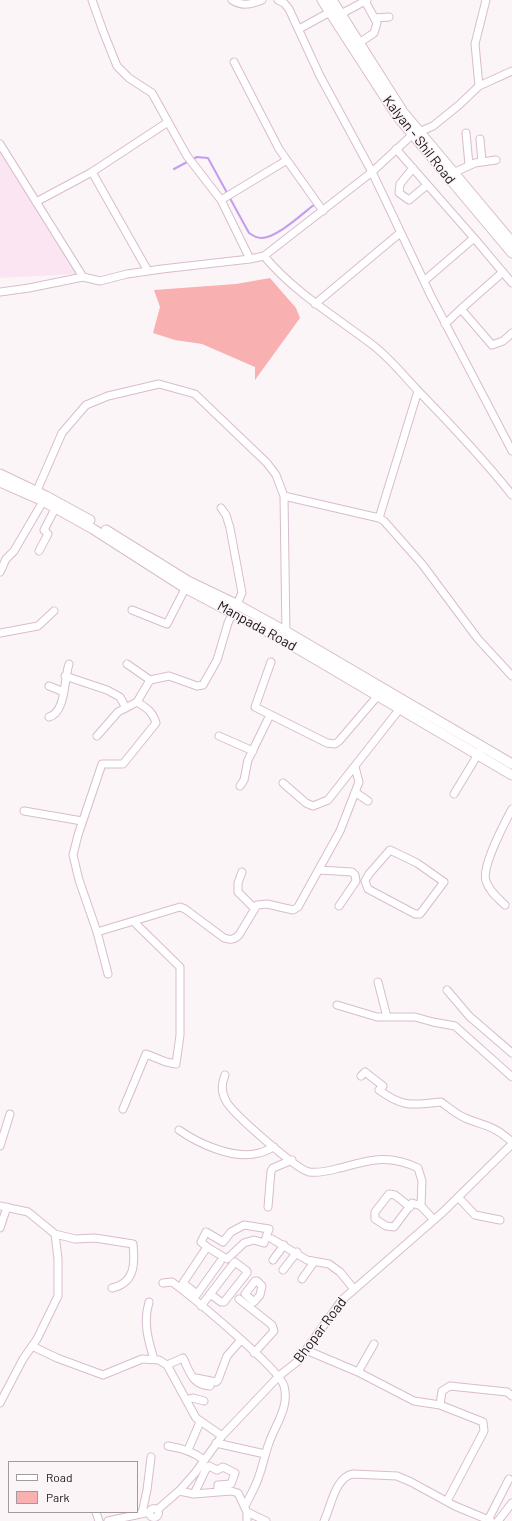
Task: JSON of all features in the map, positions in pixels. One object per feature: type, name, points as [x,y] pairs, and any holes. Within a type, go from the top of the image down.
[{"type":"main road","name":"Kalyan - Shil Road","points":[[322,0],[397,116],[453,173],[512,242]]},
{"type":"main road","name":"Kalyan - Shil Road","points":[[332,0],[415,134],[512,253]]},
{"type":"main road","name":"Manpada Road","points":[[0,474],[94,526],[187,584],[285,636],[381,692],[480,751],[512,775]]},
{"type":"main road","name":"Manpada Road","points":[[0,482],[35,494]]},
{"type":"main road","name":"Manpada Road","points":[[480,751],[512,764]]},
{"type":"street","points":[[92,0],[102,31],[117,66],[129,78],[152,93],[190,161],[221,200],[250,260]]},
{"type":"street","points":[[232,0],[245,4],[262,0]]},
{"type":"street","points":[[278,0],[284,3],[289,9],[320,76],[372,172],[445,324],[512,451]]},
{"type":"street","points":[[341,14],[366,0],[377,23],[374,33],[359,43]]},
{"type":"street","points":[[479,86],[475,44],[486,0]]},
{"type":"street","points":[[299,29],[330,12]]},
{"type":"street","points":[[375,18],[389,17]]},
{"type":"street","points":[[234,62],[279,149],[323,210]]},
{"type":"street","points":[[0,292],[29,288],[83,277],[100,281],[148,271],[250,260],[264,256],[372,172],[396,149],[415,134],[433,126],[459,105],[479,86],[512,70]]},
{"type":"street","points":[[36,202],[92,172],[168,122]]},
{"type":"street","points":[[466,133],[469,165]]},
{"type":"street","points":[[480,139],[482,162]]},
{"type":"street","points":[[0,144],[83,277]]},
{"type":"street","points":[[396,149],[512,283]]},
{"type":"street","points":[[221,200],[287,160]]},
{"type":"street","points":[[453,173],[469,165],[496,160]]},
{"type":"street","points":[[413,168],[400,184],[399,193],[409,200],[427,184]]},
{"type":"street","points":[[92,172],[148,271]]},
{"type":"street","points":[[315,304],[400,233]]},
{"type":"street","points":[[424,281],[474,238]]},
{"type":"street","points":[[264,256],[280,276],[315,304],[374,347],[418,391],[512,495]]},
{"type":"street","points":[[445,324],[503,272]]},
{"type":"street","points":[[461,309],[492,345],[503,341],[512,333]]},
{"type":"street","points":[[35,494],[62,433],[86,405],[108,396],[159,384],[195,394],[267,463],[276,475],[284,496],[285,636]]},
{"type":"street","points":[[378,518],[418,391]]},
{"type":"street","points":[[284,496],[378,518],[384,521],[422,564],[478,639],[512,676]]},
{"type":"street","points":[[0,572],[6,559],[14,551],[44,499]]},
{"type":"street","points":[[39,552],[48,534],[44,530],[56,505]]},
{"type":"street","points":[[127,664],[150,680],[170,676],[196,686],[203,685],[217,660],[234,608],[242,594],[230,528],[226,515],[221,508]]},
{"type":"street","points":[[132,610],[167,624],[187,584]]},
{"type":"street","points":[[0,632],[38,626],[54,611]]},
{"type":"street","points":[[271,662],[255,705],[270,715],[327,743],[335,744],[339,741],[381,692]]},
{"type":"street","points":[[49,717],[56,714],[58,710],[64,692],[65,676],[69,664]]},
{"type":"street","points":[[65,676],[107,690],[120,697],[126,708]]},
{"type":"street","points":[[97,736],[118,712],[137,702],[150,680]]},
{"type":"street","points":[[49,686],[64,692]]},
{"type":"street","points":[[108,974],[74,864],[73,855],[82,822],[102,764],[123,764],[156,723],[153,714],[137,702]]},
{"type":"street","points":[[283,783],[306,803],[313,806],[328,800],[403,705]]},
{"type":"street","points":[[240,786],[244,780],[248,760],[270,715]]},
{"type":"street","points":[[219,736],[253,751]]},
{"type":"street","points":[[454,794],[480,751]]},
{"type":"street","points":[[96,932],[134,922],[180,907],[185,909],[224,938],[230,940],[239,935],[254,908],[260,904],[267,904],[293,910],[298,907],[340,831],[359,782],[355,767]]},
{"type":"street","points":[[355,792],[368,801]]},
{"type":"street","points":[[505,905],[490,889],[485,878],[496,841],[512,810]]},
{"type":"street","points":[[24,811],[82,822]]},
{"type":"street","points":[[390,850],[417,863],[444,882],[420,914],[414,914],[368,888],[365,881],[369,874],[390,850]]},
{"type":"street","points":[[319,870],[354,873],[356,881],[339,906]]},
{"type":"street","points":[[242,872],[238,883],[238,892],[254,908]]},
{"type":"street","points":[[123,1108],[146,1054],[166,1062],[176,1064],[180,1034],[180,967],[134,922]]},
{"type":"street","points":[[378,982],[387,1017]]},
{"type":"street","points":[[447,990],[469,1016],[512,1053]]},
{"type":"street","points":[[337,1005],[377,1017],[415,1017],[455,1026],[512,1077]]},
{"type":"street","points":[[361,1076],[365,1072],[383,1086],[379,1090],[394,1100],[413,1105],[441,1102],[464,1118],[484,1123],[499,1131],[512,1143]]},
{"type":"street","points":[[225,1075],[222,1089],[226,1102],[274,1147],[308,1172],[329,1170],[368,1160],[402,1160],[418,1168],[422,1181],[421,1206]]},
{"type":"street","points":[[0,1146],[10,1114]]},
{"type":"street","points":[[179,1130],[199,1143],[234,1154],[247,1155],[260,1153],[274,1147]]},
{"type":"street","name":"Bhopar Road","points":[[155,1515],[197,1473],[204,1460],[222,1436],[279,1376],[298,1361],[335,1307],[353,1288],[434,1220],[512,1143]]},
{"type":"street","points":[[268,1207],[273,1168],[292,1160]]},
{"type":"street","points":[[410,1207],[395,1195],[389,1194],[374,1212],[375,1219],[386,1226],[394,1227],[410,1207],[412,1203],[421,1206],[434,1220]]},
{"type":"street","points":[[458,1197],[475,1216],[500,1220]]},
{"type":"street","points":[[0,1228],[4,1206],[28,1212],[55,1234],[75,1239],[95,1238],[133,1244],[134,1266],[129,1277],[122,1286],[112,1288]]},
{"type":"street","points":[[244,1225],[269,1229],[264,1243],[254,1240],[244,1243],[227,1259],[207,1247],[201,1242],[207,1232],[223,1242],[231,1232],[244,1225]]},
{"type":"street","points":[[0,1403],[22,1359],[37,1339],[58,1296],[58,1259],[55,1234]]},
{"type":"street","points":[[272,1239],[296,1252],[307,1260],[329,1264],[334,1267],[353,1288]]},
{"type":"street","points":[[273,1260],[284,1246]]},
{"type":"street","points":[[207,1247],[183,1284],[201,1306],[241,1340],[279,1376],[284,1386],[285,1402],[281,1418],[273,1432],[259,1477],[246,1509]]},
{"type":"street","points":[[282,1270],[296,1252]]},
{"type":"street","points":[[195,1297],[220,1262]]},
{"type":"street","points":[[201,1306],[210,1294],[235,1262],[247,1272],[224,1302],[221,1302],[210,1294]]},
{"type":"street","points":[[302,1279],[314,1262]]},
{"type":"street","points":[[163,1283],[172,1282],[195,1297]]},
{"type":"street","points":[[239,1299],[247,1302],[272,1325],[274,1329],[274,1332],[254,1353]]},
{"type":"street","points":[[149,1302],[145,1315],[146,1327],[148,1342],[154,1359]]},
{"type":"street","points":[[196,1378],[216,1382],[227,1356],[241,1340]]},
{"type":"street","points":[[358,1372],[374,1344]]},
{"type":"street","points":[[32,1346],[57,1358],[103,1374],[110,1373],[142,1359],[154,1359],[167,1365],[200,1422],[222,1436]]},
{"type":"street","points":[[306,1350],[358,1372],[414,1400],[440,1405],[470,1415],[483,1422],[484,1431],[446,1501]]},
{"type":"street","points":[[167,1365],[183,1358],[195,1382],[210,1386]]},
{"type":"street","points":[[186,1400],[201,1400],[202,1385]]},
{"type":"street","points":[[440,1405],[442,1391],[450,1386],[507,1392],[512,1396]]},
{"type":"street","points":[[188,1450],[200,1422]]},
{"type":"street","points":[[216,1443],[265,1454]]},
{"type":"street","points":[[168,1446],[188,1450],[204,1460]]},
{"type":"street","points":[[142,1513],[147,1490],[151,1457]]},
{"type":"street","points":[[194,1494],[206,1469],[209,1466],[217,1470],[223,1467],[235,1473],[232,1484],[218,1485],[218,1492]]},
{"type":"street","points":[[324,1521],[341,1480],[348,1475],[396,1476],[411,1482],[446,1501],[489,1520],[509,1479]]},
{"type":"street","points":[[179,1491],[194,1494],[218,1492],[238,1493],[246,1509],[247,1521]]},
{"type":"street","points":[[500,1520],[512,1503]]},
{"type":"street","points":[[246,1509],[266,1521]]},
{"type":"street","points":[[108,1521],[117,1516],[134,1518],[142,1513],[155,1515]]},
{"type":"shaded area","points":[[0,149],[77,274],[0,278]]},
{"type":"green space","points":[[270,278],[296,308],[300,318],[255,380],[255,367],[202,344],[175,340],[153,333],[160,307],[154,290],[236,284]]},
{"type":"waterway","points":[[193,159],[197,157],[208,158],[249,233],[256,237],[267,237],[282,230],[315,204]]},
{"type":"waterway","points":[[174,169],[189,161]]}]
